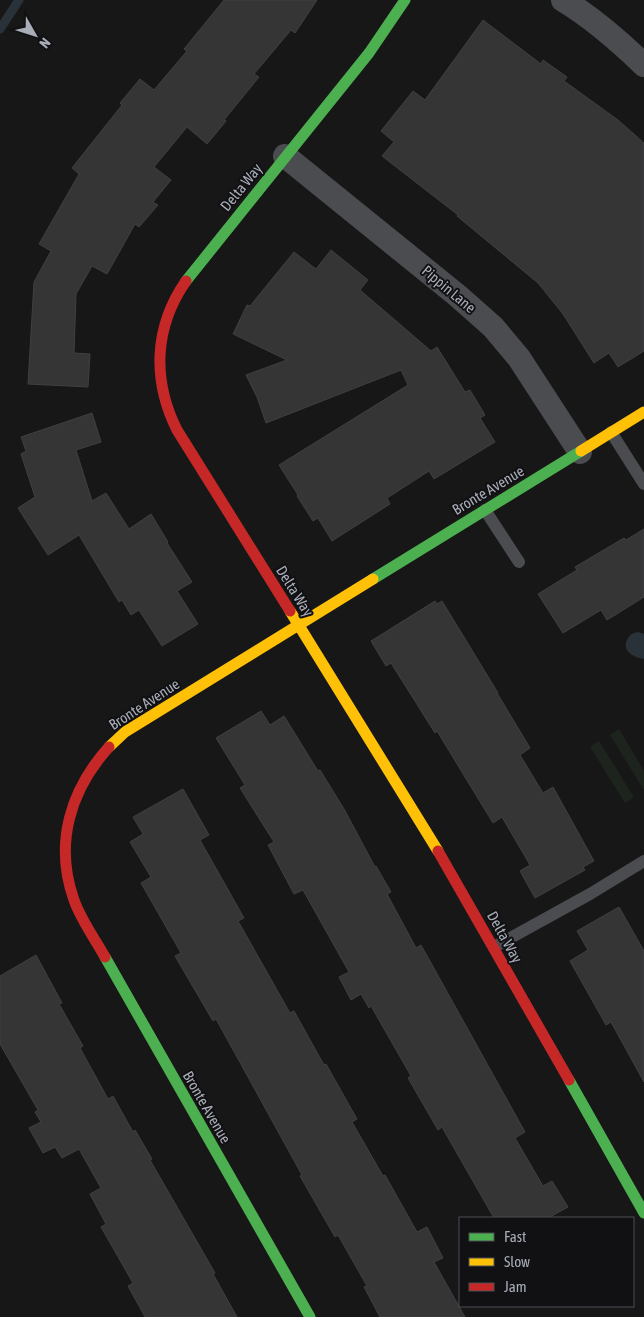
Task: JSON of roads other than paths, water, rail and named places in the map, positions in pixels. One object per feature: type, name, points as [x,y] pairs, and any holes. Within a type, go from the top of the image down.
[{"type":"street","name":"Delta Way","points":[[405,0],[369,52],[180,290],[169,309],[159,348],[158,365],[161,386],[166,407],[177,430],[417,815],[644,1213]]},
{"type":"street","points":[[563,0],[596,22],[644,65]]},
{"type":"street","name":"Pippin Lane","points":[[285,156],[458,296],[493,327],[524,365],[580,452]]},
{"type":"street","name":"Bronte Avenue","points":[[310,1317],[84,920],[73,897],[67,875],[65,852],[66,830],[76,797],[82,782],[94,763],[109,745],[125,732],[644,412]]},
{"type":"lane","points":[[612,432],[644,484]]},
{"type":"lane","points":[[485,510],[519,562]]},
{"type":"lane","points":[[494,948],[590,894],[644,860]]},
{"type":"waterway","points":[[0,29],[19,0]]}]
